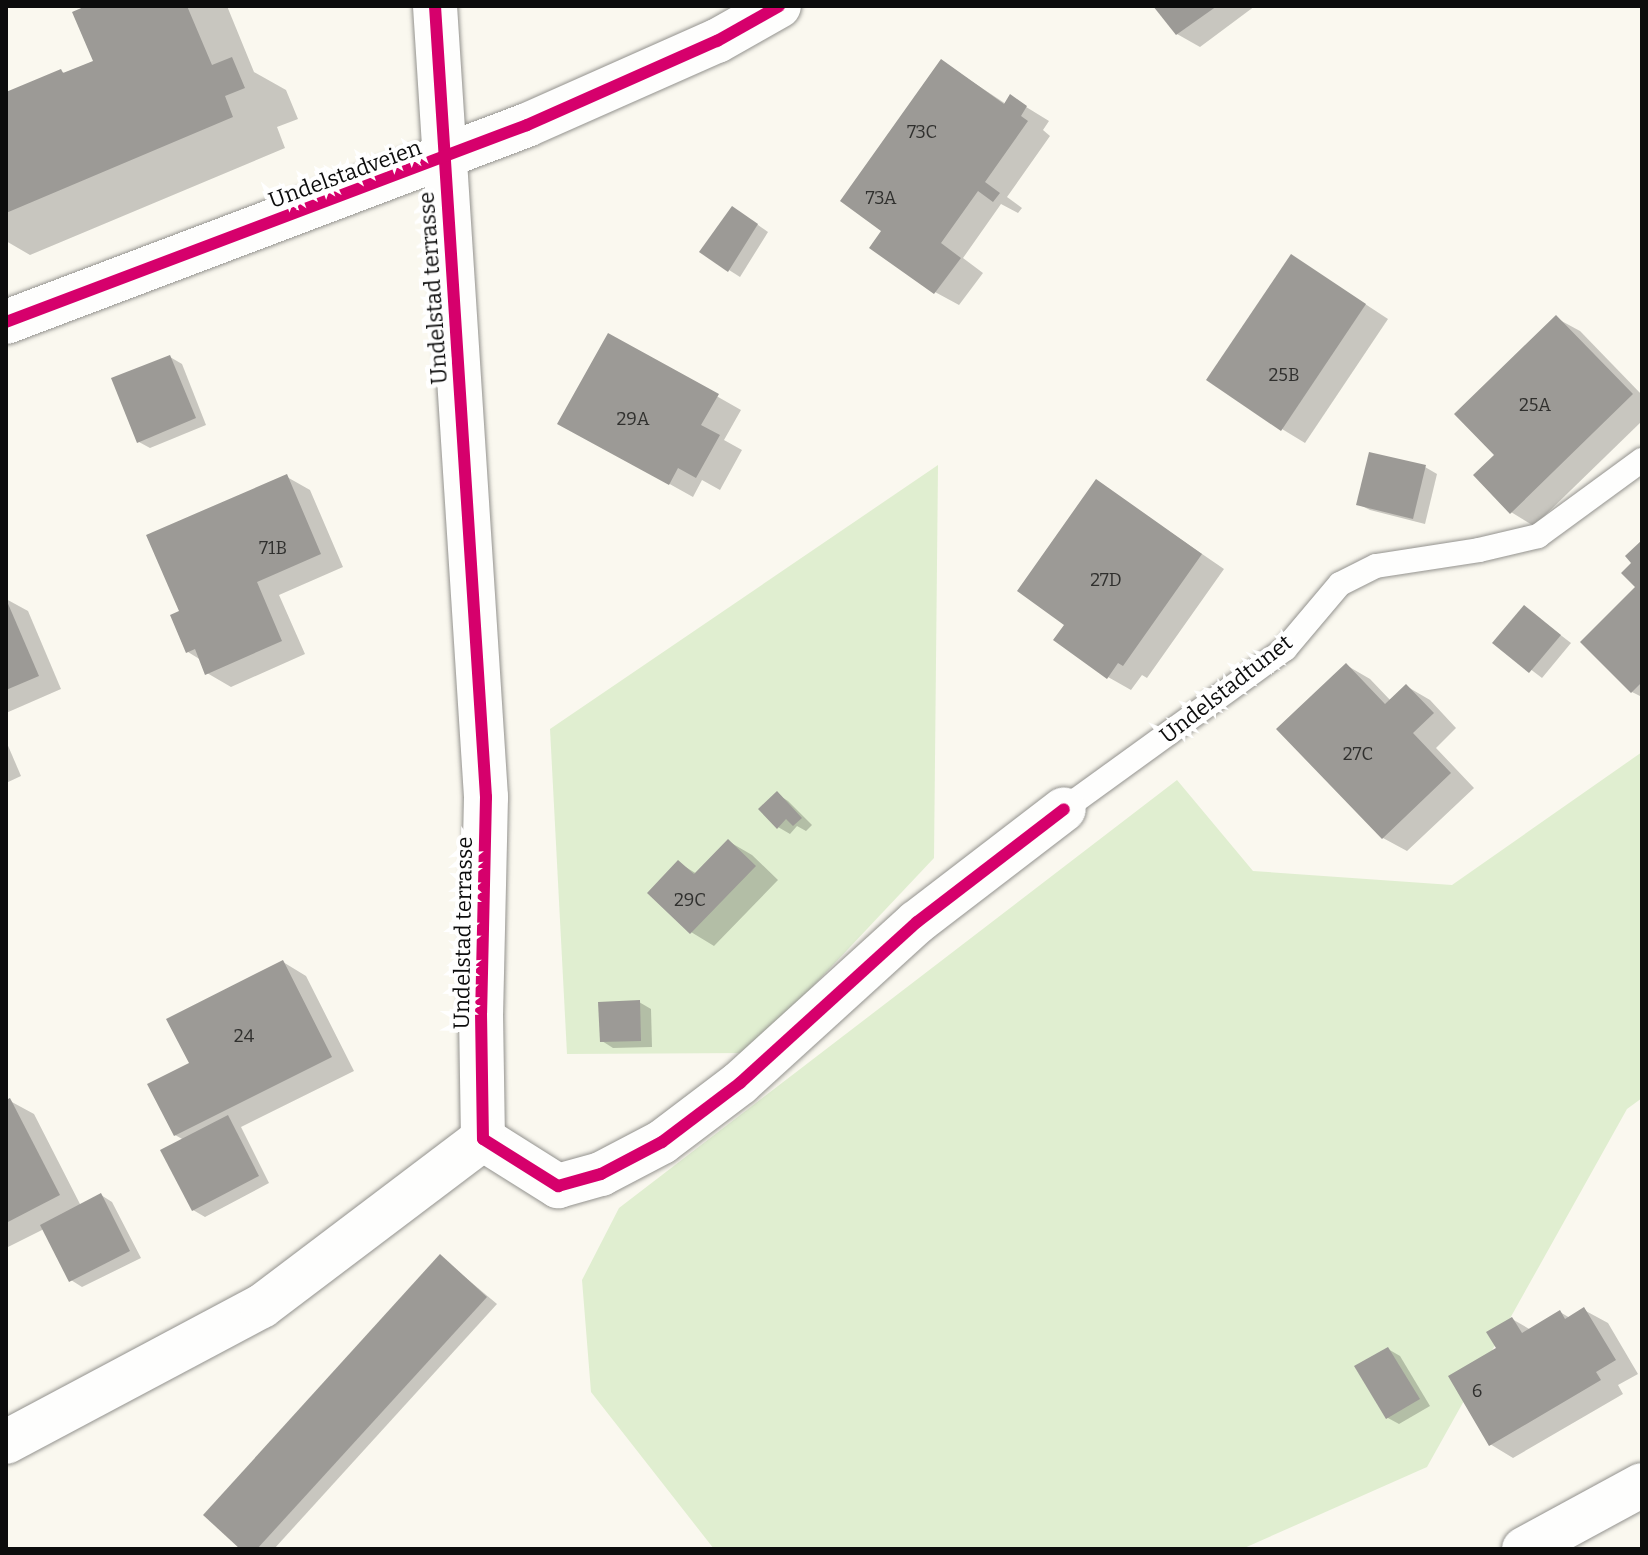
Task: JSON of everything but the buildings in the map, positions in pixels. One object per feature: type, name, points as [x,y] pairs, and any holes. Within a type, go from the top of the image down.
[{"type":"street","name":"Undelstad terrasse","points":[[435,6],[486,797],[481,1013],[483,1139]]},
{"type":"street","name":"Undelstadveien","points":[[6,322],[445,158],[717,41],[779,6]]},
{"type":"street","points":[[6,1442],[262,1306],[483,1139],[558,1186],[601,1174],[662,1142],[740,1083],[917,922],[1064,809]]},
{"type":"street","points":[[1524,1549],[1642,1485]]},
{"type":"lane","name":"Undelstadtunet","points":[[1064,809],[1285,649],[1340,584],[1376,566],[1479,550],[1538,536],[1642,460]]},
{"type":"green space","points":[[938,465],[934,858],[750,1053],[567,1054],[550,729]]},
{"type":"green space","points":[[1642,752],[1642,1098],[1627,1109],[1427,1467],[1242,1549],[714,1549],[591,1392],[582,1280],[619,1208],[1177,780],[1253,871],[1452,885]]},
{"type":"cycle path","points":[[435,6],[486,797],[481,1013],[483,1139],[558,1186],[601,1174],[662,1142],[740,1083],[917,922],[1064,809]]},
{"type":"cycle path","points":[[6,322],[527,125],[717,41],[779,6]]}]
